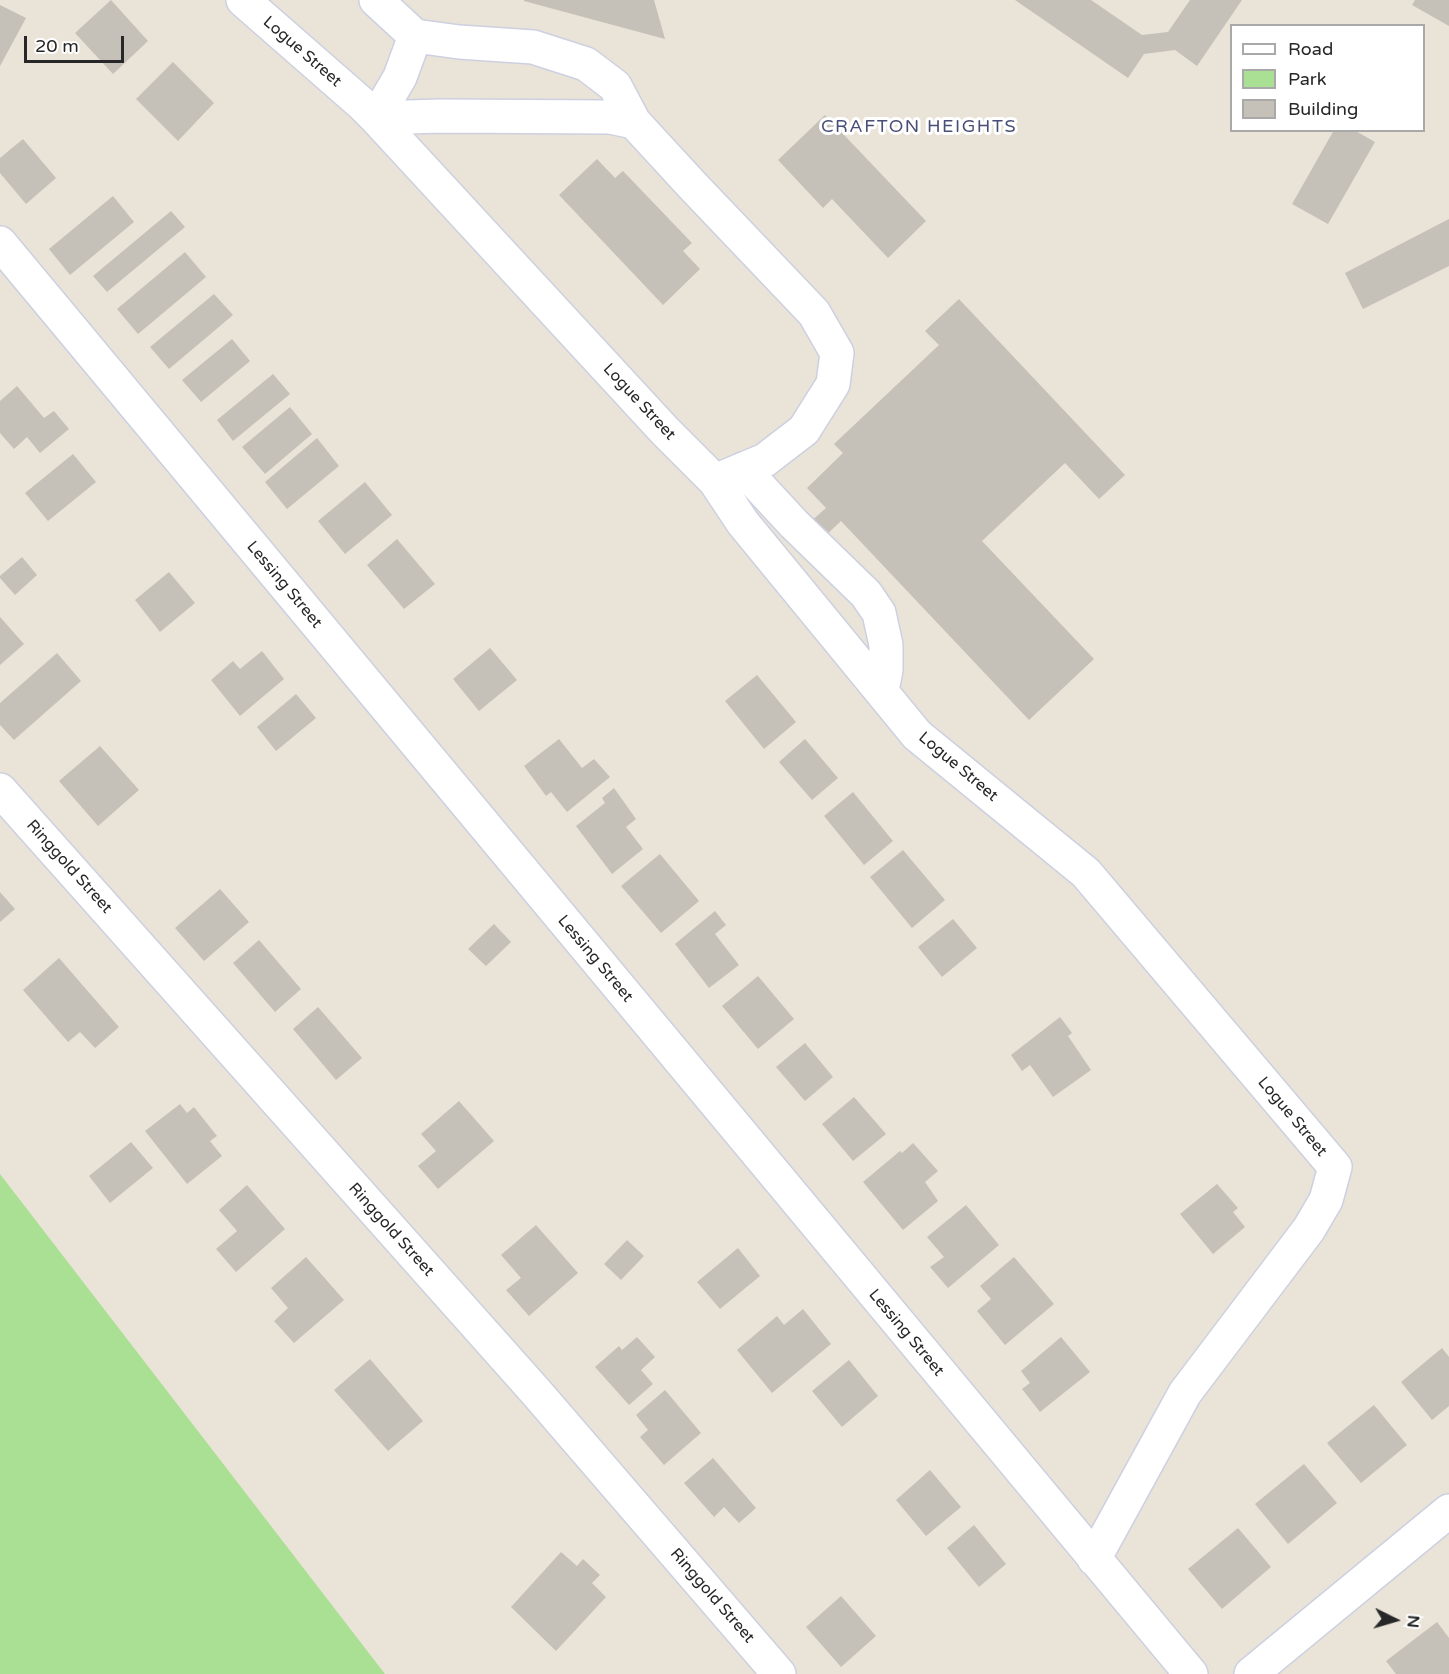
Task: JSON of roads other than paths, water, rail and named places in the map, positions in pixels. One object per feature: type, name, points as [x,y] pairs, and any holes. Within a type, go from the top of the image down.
[{"type":"street","name":"Logue Street","points":[[243,0],[376,118],[665,431],[729,475],[743,524],[917,735],[1086,873],[1335,1167],[1326,1200],[1309,1229],[1185,1393],[1094,1559]]},
{"type":"street","points":[[376,0],[415,36],[459,42],[533,47],[586,64],[615,86],[634,122],[814,313],[837,353],[833,384],[804,430],[765,460],[729,475]]},
{"type":"street","points":[[376,118],[400,77],[415,36]]},
{"type":"street","points":[[376,118],[610,117],[634,122]]},
{"type":"street","name":"Lessing Street","points":[[0,243],[1191,1674]]},
{"type":"street","points":[[729,475],[794,524],[866,594],[879,613],[886,645],[886,670],[882,691]]},
{"type":"street","name":"Ringgold Street","points":[[0,790],[536,1392],[779,1674]]},
{"type":"street","points":[[1251,1674],[1449,1511]]},
{"type":"district","name":"CRAFTON HEIGHTS","points":[[919,127]]}]
